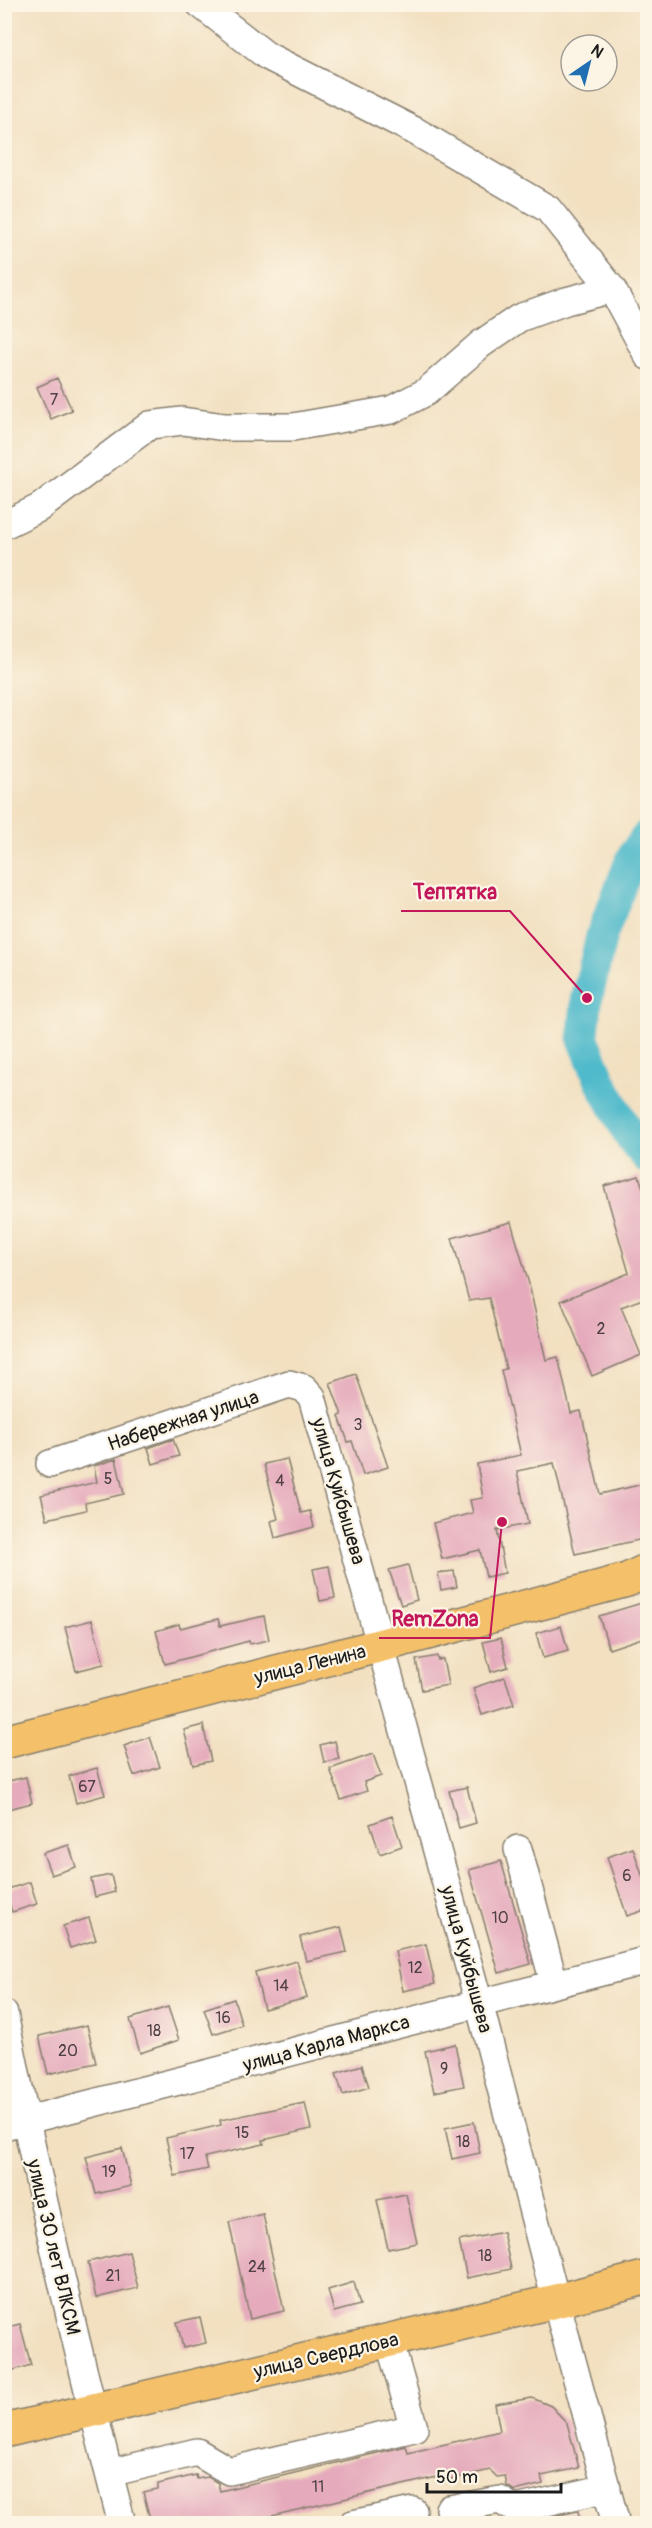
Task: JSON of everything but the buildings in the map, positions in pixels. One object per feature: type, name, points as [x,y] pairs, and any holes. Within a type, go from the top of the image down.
[{"type":"main road","name":"улица Ленина","points":[[4,1742],[627,1580],[648,1570]]},
{"type":"main road","name":"улица Свердлова","points":[[4,2431],[556,2301],[648,2277]]},
{"type":"street","points":[[200,4],[267,56],[415,130],[548,209],[612,290],[648,356]]},
{"type":"street","points":[[4,525],[39,508],[150,425],[182,421],[225,427],[293,427],[392,410],[426,392],[481,344],[519,318],[566,301],[612,290]]},
{"type":"street","name":"Набережная улица","points":[[50,1464],[290,1384],[304,1388],[312,1397]]},
{"type":"street","name":"улица Куйбышева","points":[[312,1397],[479,2003],[616,2523]]},
{"type":"street","points":[[518,1849],[554,1983]]},
{"type":"street","name":"улица Карла Маркса","points":[[15,2124],[648,1960]]},
{"type":"street","name":"улица 30 лет ВЛКСМ","points":[[4,2014],[15,2124],[122,2523]]},
{"type":"street","points":[[109,2474],[197,2452],[229,2471],[414,2428],[388,2340]]},
{"type":"street","points":[[449,2509],[500,2500],[522,2516],[607,2488]]},
{"type":"street","points":[[353,2523],[413,2511]]},
{"type":"waterway","points":[[648,835],[633,855],[602,934],[587,998],[583,1038],[601,1082],[632,1140],[648,1158]]},
{"type":"place","name":"Тептятка","points":[[587,998]]},
{"type":"place","name":"RemZona","points":[[502,1522]]}]
